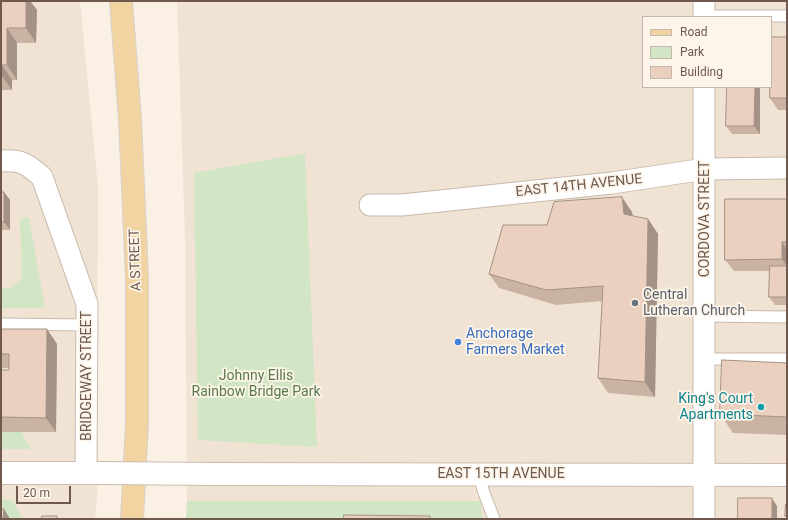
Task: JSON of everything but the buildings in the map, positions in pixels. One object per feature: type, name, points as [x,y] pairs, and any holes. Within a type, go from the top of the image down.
[{"type":"main road","name":"A STREET","points":[[120,1],[130,119],[137,278],[137,423],[132,519]]},
{"type":"main road","name":"EAST 15TH AVENUE","points":[[1,473],[787,475]]},
{"type":"street","name":"CORDOVA STREET","points":[[704,88],[704,519]]},
{"type":"street","name":"BRIDGEWAY STREET","points":[[7,161],[28,165],[42,177],[87,304],[96,473]]},
{"type":"street","name":"EAST 14TH AVENUE","points":[[370,205],[402,205],[612,183],[705,169],[787,168]]},
{"type":"lane","points":[[704,11],[787,16]]},
{"type":"lane","points":[[704,316],[787,318]]},
{"type":"lane","points":[[1,324],[87,325]]},
{"type":"lane","points":[[704,359],[787,359]]},
{"type":"lane","points":[[479,474],[483,490],[494,519]]},
{"type":"shaded area","points":[[1,1],[80,1],[98,187],[97,501],[95,519],[1,519]]},
{"type":"shaded area","points":[[177,1],[787,1],[787,519],[186,519],[185,237]]},
{"type":"green space","name":"Johnny Ellis Rainbow Bridge Park","points":[[305,153],[317,447],[198,440],[194,173]]},
{"type":"green space","points":[[29,217],[45,308],[1,308],[1,288],[10,288],[22,278],[20,219]]},
{"type":"green space","points":[[1,432],[22,432],[30,449],[1,449]]},
{"type":"green space","points":[[1,500],[12,500],[23,519],[9,519],[9,517],[1,517]]},
{"type":"green space","points":[[187,501],[481,501],[482,519],[186,519]]},
{"type":"place","name":"Central Lutheran Church","points":[[635,303]]},
{"type":"place","name":"Anchorage Farmers Market","points":[[458,342]]},
{"type":"place","name":"King's Court Apartments","points":[[761,407]]}]
